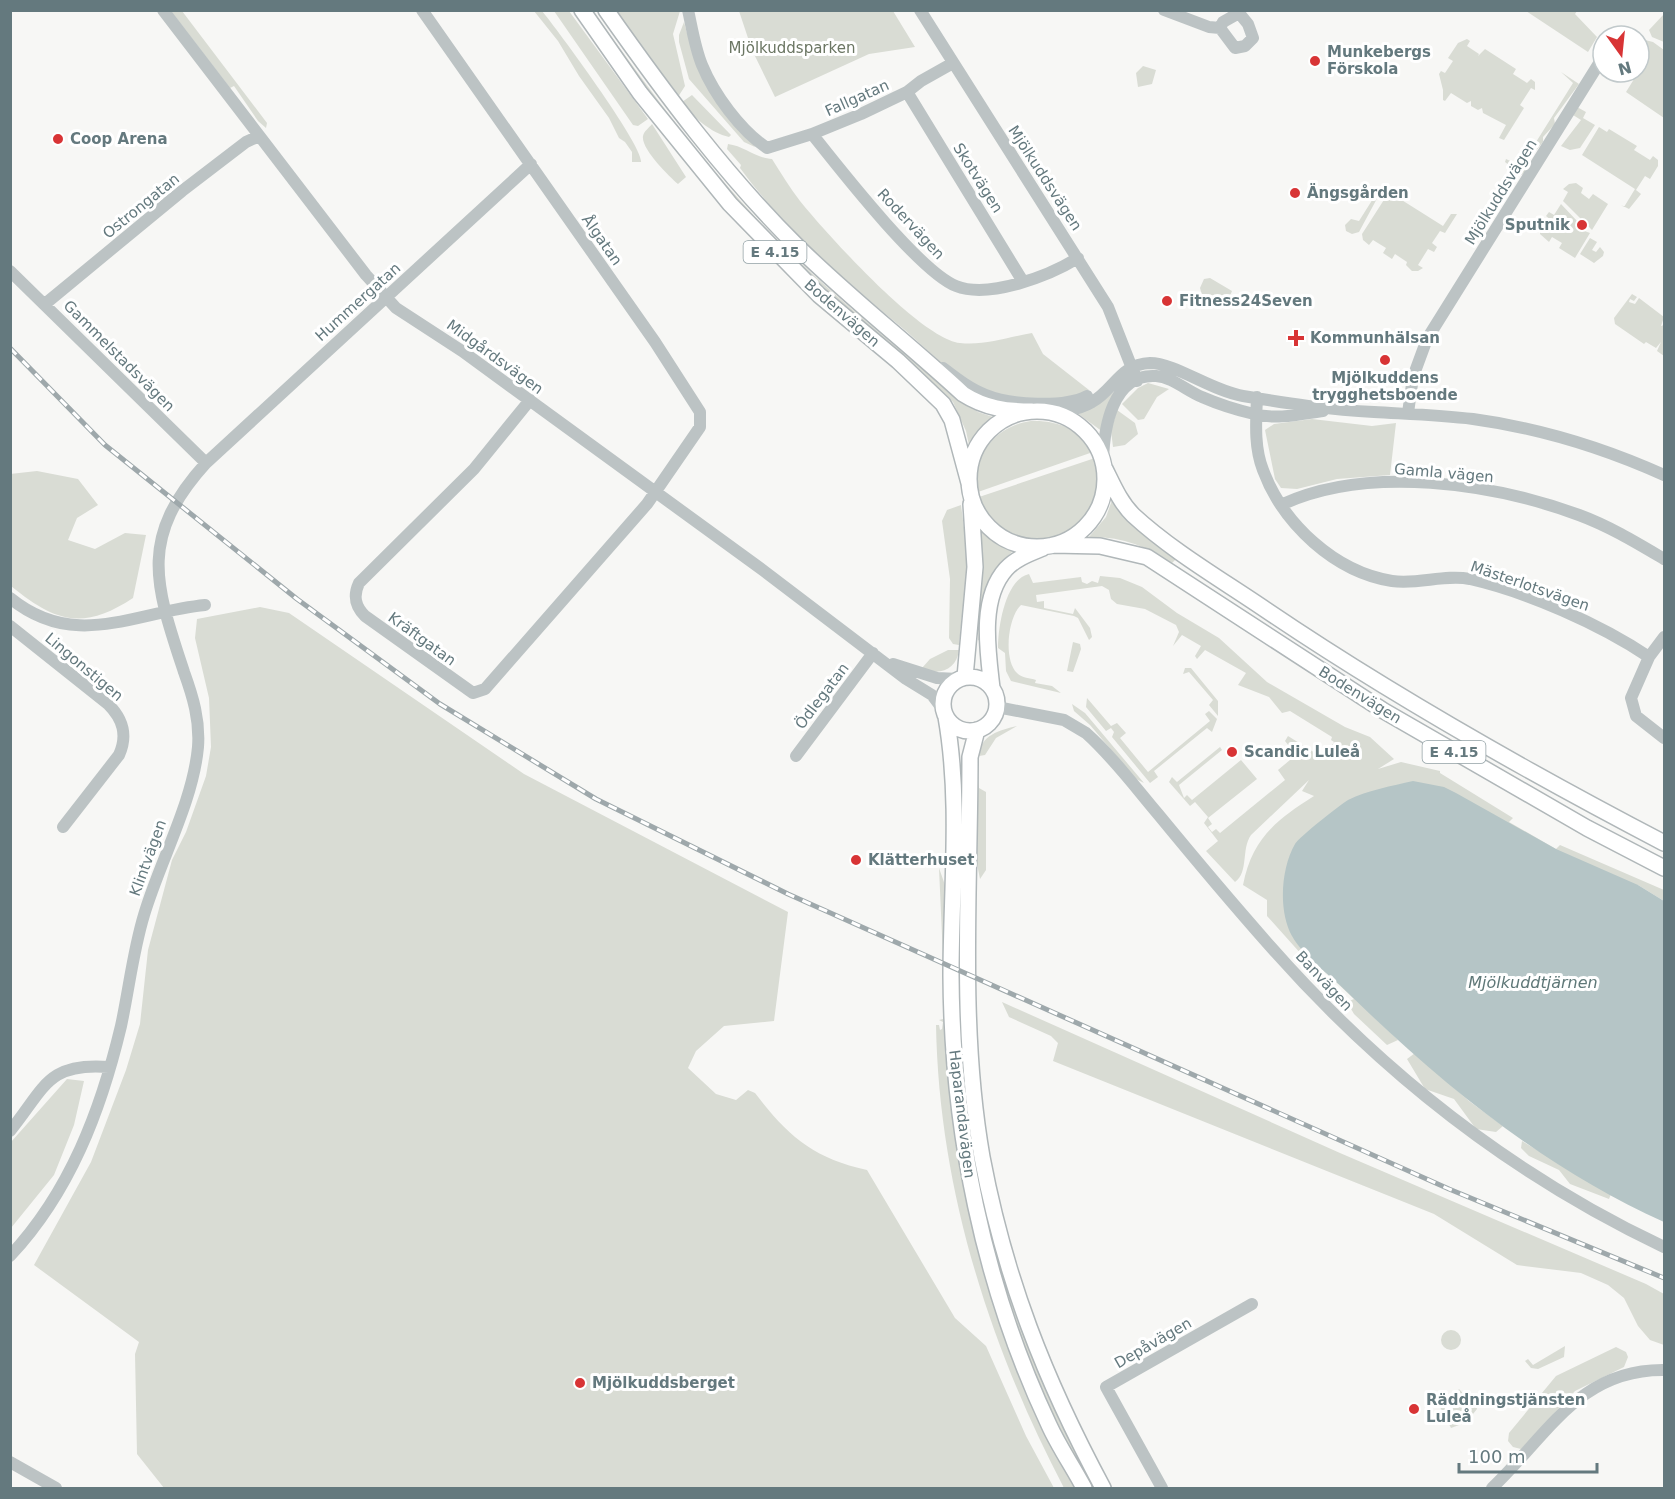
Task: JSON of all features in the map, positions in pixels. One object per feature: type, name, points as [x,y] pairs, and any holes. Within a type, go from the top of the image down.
[{"type":"main road","name":"Bodenvägen","points":[[582,10],[654,112],[730,204],[819,295],[898,361],[943,404],[952,420],[970,489]]},
{"type":"main road","name":"Bodenvägen","points":[[606,10],[691,126],[746,192],[836,283],[974,400],[1001,410],[1035,411]]},
{"type":"main road","points":[[1035,411],[1065,417],[1081,427],[1095,443],[1104,464],[1103,495],[1091,520],[1072,537],[1013,563],[996,586],[988,621],[993,688],[997,707],[992,720],[977,730],[959,729],[945,714],[944,695],[961,678],[975,567],[970,489],[975,451],[988,431],[1013,415],[1035,411]]},
{"type":"main road","name":"Bodenvägen","points":[[1104,464],[1117,495],[1134,515],[1218,578],[1322,648],[1444,721],[1665,843]]},
{"type":"main road","points":[[970,489],[981,517],[996,533],[1018,544],[1049,546]]},
{"type":"main road","name":"Bodenvägen","points":[[1049,546],[1100,546],[1147,557],[1384,711],[1539,801],[1665,868]]},
{"type":"main road","points":[[961,678],[980,678],[993,688]]},
{"type":"main road","name":"Haparandavägen","points":[[945,714],[954,777],[952,1028],[958,1105],[967,1162],[996,1287],[1016,1346],[1049,1426],[1084,1488]]},
{"type":"main road","name":"Haparandavägen","points":[[977,730],[970,757],[969,977],[972,1071],[982,1155],[996,1223],[1032,1338],[1064,1415],[1103,1488]]},
{"type":"street","name":"Midgårdsvägen","points":[[163,10],[259,136],[396,308],[454,345],[875,656],[932,695],[945,714]]},
{"type":"street","name":"Ålgatan","points":[[422,10],[655,342],[700,412],[700,427],[655,492]]},
{"type":"street","name":"Fallgatan","points":[[688,10],[701,63],[709,79],[748,132],[767,148],[812,134],[908,92],[921,81],[953,63]]},
{"type":"street","name":"Mjölkuddsvägen","points":[[920,10],[1112,313],[1137,381]]},
{"type":"street","points":[[1164,10],[1209,27],[1220,28]]},
{"type":"street","name":"Mjölkuddsvägen","points":[[1408,413],[1413,376],[1427,339],[1591,76]]},
{"type":"street","name":"Skotvägen","points":[[908,92],[1022,280]]},
{"type":"street","name":"Rodervägen","points":[[812,134],[929,268],[955,286],[977,291],[1051,273],[1078,258]]},
{"type":"street","name":"Ostrongatan","points":[[45,304],[182,191],[246,142],[259,136]]},
{"type":"street","name":"Hummergatan","points":[[206,463],[531,164]]},
{"type":"street","name":"Gammelstadsvägen","points":[[10,271],[206,463]]},
{"type":"street","points":[[914,348],[973,388],[1002,400],[1073,401],[1109,385]]},
{"type":"street","points":[[1035,411],[1062,411],[1083,406],[1097,399],[1109,385],[1131,367],[1148,363],[1163,364],[1215,388],[1257,398],[1336,409],[1475,419],[1522,428],[1579,443],[1665,474]]},
{"type":"street","points":[[1104,464],[1105,428],[1110,410],[1119,396],[1137,381],[1151,376],[1163,378],[1201,397],[1256,415],[1274,417],[1336,409]]},
{"type":"street","name":"Mästerlotsvägen","points":[[1257,398],[1255,434],[1263,469],[1301,531],[1321,548],[1366,574],[1403,582],[1447,578],[1479,582],[1594,624],[1649,657]]},
{"type":"street","name":"Kräftgatan","points":[[530,400],[474,469],[359,583],[356,589],[356,602],[362,614],[456,683],[473,693],[485,689],[655,492]]},
{"type":"street","name":"Klintvägen","points":[[10,1256],[38,1224],[59,1194],[90,1126],[120,1027],[144,916],[186,796],[198,749],[198,721],[164,612],[157,568],[162,532],[187,488],[206,463]]},
{"type":"street","name":"Gamla vägen","points":[[1283,504],[1323,490],[1389,483],[1493,491],[1580,515],[1665,559]]},
{"type":"street","points":[[10,598],[45,619],[78,626],[113,624],[205,605]]},
{"type":"street","name":"Lingonstigen","points":[[10,626],[108,704],[117,713],[123,729],[123,742],[119,755],[63,827]]},
{"type":"street","points":[[1665,637],[1649,657],[1634,688],[1631,705],[1636,716],[1665,738]]},
{"type":"street","name":"Midgårdsvägen","points":[[875,656],[917,673],[961,678]]},
{"type":"street","name":"Ödlegatan","points":[[796,756],[875,656]]},
{"type":"street","name":"Banvägen","points":[[997,707],[1064,720],[1086,733],[1270,946],[1372,1053],[1497,1150],[1567,1196],[1665,1247]]},
{"type":"street","points":[[10,1131],[48,1082],[61,1072],[77,1066],[109,1067]]},
{"type":"street","name":"Depåvägen","points":[[1162,1488],[1106,1387],[1252,1304]]},
{"type":"street","points":[[1492,1488],[1566,1407],[1582,1394],[1627,1373],[1665,1370]]},
{"type":"street","points":[[10,1462],[56,1488]]},
{"type":"green space","points":[[171,11],[182,11],[267,123],[266,128],[258,121],[234,86],[230,88]]},
{"type":"green space","points":[[534,11],[542,11],[581,63],[629,135],[641,162],[632,162],[632,152],[619,138],[609,118],[579,76],[558,41]]},
{"type":"green space","points":[[554,11],[569,11],[648,119],[638,126],[633,125]]},
{"type":"green space","points":[[588,11],[593,11],[653,94],[717,174],[786,248],[833,292],[957,398],[978,412],[996,418],[985,428],[970,450],[966,431],[953,402],[778,247],[671,126]]},
{"type":"green space","points":[[616,11],[680,11],[673,34],[685,86],[678,97]]},
{"type":"green space","name":"Mjölkuddsparken","points":[[739,11],[893,11],[915,47],[869,54],[775,97],[752,50]]},
{"type":"green space","points":[[1526,11],[1577,11],[1575,14],[1591,31],[1591,47],[1588,52]]},
{"type":"green space","points":[[1664,14],[1664,42],[1652,37],[1651,28]]},
{"type":"green space","points":[[684,22],[687,33],[755,147],[744,142],[689,79],[679,42]]},
{"type":"green space","points":[[1467,39],[1470,41],[1467,46],[1479,54],[1478,56],[1485,49],[1516,69],[1513,74],[1527,83],[1531,79],[1535,82],[1535,90],[1531,88],[1520,105],[1524,108],[1504,140],[1499,138],[1506,125],[1483,113],[1482,108],[1478,110],[1471,106],[1471,101],[1467,103],[1451,93],[1445,101],[1443,100],[1439,74],[1441,71],[1445,73],[1453,61],[1448,58],[1458,43]]},
{"type":"green space","points":[[1651,42],[1653,42],[1664,50],[1664,118],[1626,92],[1631,84],[1651,84]]},
{"type":"green space","points":[[1143,66],[1156,70],[1152,84],[1138,87],[1136,73]]},
{"type":"green space","points":[[1561,72],[1579,84],[1554,118],[1555,124],[1543,137],[1543,142],[1526,163],[1528,169],[1522,175],[1505,162],[1506,159],[1521,166],[1573,83]]},
{"type":"green space","points":[[692,95],[731,135],[729,137],[709,128],[686,108],[682,102]]},
{"type":"green space","points":[[1577,107],[1586,112],[1583,118],[1595,125],[1580,148],[1570,150],[1561,146],[1581,120],[1573,115]]},
{"type":"green space","points":[[652,124],[686,177],[678,184],[656,162],[646,148],[643,136]]},
{"type":"green space","points":[[1599,127],[1607,132],[1609,129],[1637,146],[1634,150],[1650,160],[1653,156],[1658,160],[1658,166],[1650,179],[1645,176],[1636,190],[1641,194],[1629,209],[1624,207],[1635,189],[1582,155]]},
{"type":"green space","points":[[728,144],[772,159],[800,201],[830,236],[899,305],[922,324],[943,337],[969,344],[1032,333],[1043,354],[1089,390],[1065,398],[1021,398],[993,393],[961,378],[861,293],[797,234],[740,168],[741,165],[727,149]]},
{"type":"green space","points":[[1576,183],[1583,188],[1581,193],[1589,199],[1593,194],[1608,204],[1592,230],[1563,201],[1568,192],[1563,189],[1569,184]]},
{"type":"green space","points":[[1389,192],[1443,226],[1451,214],[1457,214],[1445,233],[1440,231],[1432,243],[1437,247],[1434,252],[1428,249],[1418,265],[1423,268],[1418,271],[1412,271],[1406,265],[1407,262],[1395,254],[1392,259],[1383,253],[1386,248],[1373,240],[1369,245],[1363,240],[1362,234]]},
{"type":"green space","points":[[1380,193],[1359,232],[1352,234],[1346,231],[1345,225],[1351,219],[1359,221],[1376,194]]},
{"type":"green space","points":[[1561,204],[1578,222],[1579,229],[1590,233],[1575,258],[1559,248],[1562,243],[1552,237],[1549,242],[1540,234],[1540,226],[1545,229],[1551,220],[1546,216],[1549,212],[1554,215]]},
{"type":"green space","points":[[1590,238],[1597,242],[1592,250],[1596,252],[1600,247],[1604,252],[1603,256],[1594,263],[1580,254]]},
{"type":"green space","points":[[1210,278],[1232,291],[1230,296],[1202,295],[1200,288],[1204,279]]},
{"type":"green space","points":[[1632,294],[1637,297],[1634,301],[1630,299],[1629,302],[1635,304],[1639,298],[1664,317],[1661,326],[1664,325],[1664,356],[1657,351],[1661,342],[1656,348],[1646,342],[1644,344],[1615,324],[1614,318]]},
{"type":"green space","points":[[1148,383],[1169,389],[1157,397],[1144,419],[1138,420],[1122,404],[1138,388]]},
{"type":"green space","points":[[1121,386],[1103,432],[1077,413],[1105,399]]},
{"type":"green space","points":[[1117,410],[1135,423],[1138,434],[1125,445],[1113,447],[1111,431]]},
{"type":"green space","points":[[1312,419],[1372,426],[1396,423],[1390,475],[1337,479],[1297,489],[1281,488],[1275,479],[1265,430],[1274,424]]},
{"type":"green space","points":[[1031,421],[1051,422],[1068,428],[1082,438],[1093,452],[978,492],[978,466],[989,444],[1007,429]]},
{"type":"green space","points":[[1095,458],[1097,486],[1090,509],[1075,526],[1055,536],[1034,539],[1012,534],[993,520],[979,497]]},
{"type":"green space","points":[[37,471],[78,479],[98,505],[77,518],[68,540],[95,549],[125,533],[146,535],[133,598],[99,615],[70,618],[42,608],[11,586],[10,474]]},
{"type":"green space","points":[[1112,500],[1125,516],[1177,558],[1172,563],[1133,543],[1112,538],[1089,537],[1106,517]]},
{"type":"green space","points":[[961,505],[968,558],[959,645],[953,644],[949,638],[950,579],[942,521],[947,510]]},
{"type":"green space","points":[[980,528],[989,537],[1014,550],[996,570],[986,591],[981,641],[978,640],[982,567]]},
{"type":"green space","points":[[1029,574],[1033,583],[1081,577],[1082,582],[1087,584],[1092,581],[1098,583],[1100,576],[1120,578],[1142,587],[1177,613],[1219,638],[1267,682],[1345,727],[1370,737],[1394,759],[1378,769],[1401,762],[1440,771],[1513,818],[1509,822],[1556,849],[1560,845],[1664,890],[1664,901],[1638,885],[1376,1019],[1398,1040],[1387,1045],[1354,1014],[1347,1002],[1354,999],[1301,949],[1302,955],[1267,916],[1267,900],[1243,885],[1247,869],[1259,843],[1277,823],[1314,796],[1302,791],[1309,780],[1251,835],[1246,847],[1242,872],[1235,882],[1206,851],[1218,841],[1204,823],[1208,817],[1195,802],[1190,806],[1169,782],[1172,777],[1177,782],[1220,747],[1222,750],[1179,785],[1184,798],[1187,795],[1192,800],[1241,760],[1257,779],[1208,818],[1212,824],[1208,827],[1212,832],[1216,829],[1220,833],[1285,780],[1278,770],[1296,755],[1285,741],[1288,736],[1320,756],[1324,750],[1328,752],[1334,742],[1331,740],[1332,737],[1290,711],[1282,713],[1269,697],[1238,685],[1246,673],[1205,650],[1197,659],[1195,656],[1201,646],[1182,635],[1173,646],[1179,632],[1176,625],[1145,609],[1117,604],[1111,599],[1109,590],[1102,586],[1036,595],[1037,602],[1044,601],[1044,608],[1073,614],[1075,608],[1090,628],[1092,637],[1089,640],[1078,618],[1021,605],[1010,628],[1009,648],[1013,667],[1021,676],[1036,680],[1035,683],[1052,686],[1061,693],[1011,681],[1006,671],[1005,653],[998,648],[1001,617],[1014,585]]},
{"type":"green space","points":[[260,607],[289,613],[524,774],[788,912],[774,1021],[724,1026],[696,1051],[688,1068],[716,1094],[736,1100],[748,1090],[755,1093],[779,1121],[803,1143],[831,1159],[867,1170],[955,1318],[986,1346],[1026,1436],[1054,1488],[164,1488],[137,1454],[135,1354],[139,1342],[34,1265],[91,1162],[126,1070],[140,1024],[148,950],[172,860],[186,832],[206,776],[211,747],[209,698],[195,638],[197,619]]},
{"type":"green space","points":[[1073,642],[1080,644],[1081,649],[1073,672],[1067,671]]},
{"type":"green space","points":[[948,650],[959,650],[955,662],[946,670],[935,672],[922,668],[930,659]]},
{"type":"green space","points":[[1185,668],[1191,668],[1218,701],[1218,716],[1209,705],[1213,700],[1189,672],[1183,674]]},
{"type":"green space","points":[[1087,698],[1111,726],[1117,723],[1126,733],[1120,738],[1148,772],[1210,721],[1205,714],[1209,711],[1217,719],[1212,732],[1207,728],[1154,771],[1158,777],[1150,783],[1112,737],[1114,732],[1111,728],[1106,731],[1086,707]]},
{"type":"green space","points":[[1072,704],[1085,713],[1144,783],[1136,779],[1090,725],[1074,711]]},
{"type":"green space","points":[[1017,726],[996,738],[985,755],[979,756],[980,749],[987,738]]},
{"type":"green space","points":[[978,780],[979,788],[986,792],[986,870],[980,879],[977,864]]},
{"type":"green space","points":[[939,868],[945,885],[946,959],[943,958]]},
{"type":"green space","points":[[960,975],[964,977],[989,1220],[1003,1275],[1026,1342],[1059,1420],[1096,1488],[1090,1488],[1059,1430],[1032,1368],[1008,1305],[989,1240],[975,1175],[965,1108],[960,1041]]},
{"type":"green space","points":[[1002,1002],[1340,1153],[1646,1284],[1664,1294],[1664,1345],[1650,1340],[1638,1326],[1624,1298],[1608,1285],[1581,1273],[1517,1265],[1434,1214],[1053,1061],[1058,1043],[1051,1036],[1009,1017]]},
{"type":"green space","points":[[945,1011],[954,1129],[977,1247],[992,1299],[1076,1488],[1064,1488],[1037,1434],[991,1322],[973,1264],[958,1205],[939,1086],[936,1025],[939,1025],[940,1030],[942,1029],[943,1022],[939,1020],[943,1019]]},
{"type":"green space","points":[[1415,1053],[1469,1101],[1503,1126],[1496,1132],[1476,1129],[1454,1099],[1425,1089],[1407,1059]]},
{"type":"green space","points":[[67,1079],[84,1081],[74,1125],[54,1175],[11,1228],[11,1142]]},
{"type":"green space","points":[[1522,1141],[1611,1194],[1609,1199],[1570,1184],[1559,1170],[1529,1156],[1521,1148]]},
{"type":"green space","points":[[1451,1330],[1458,1333],[1461,1340],[1458,1347],[1451,1350],[1444,1347],[1441,1340],[1444,1333]]},
{"type":"green space","points":[[1565,1346],[1564,1357],[1538,1369],[1531,1368],[1525,1361],[1528,1359],[1533,1365]]},
{"type":"green space","points":[[1616,1347],[1626,1352],[1628,1357],[1624,1367],[1575,1391],[1521,1449],[1513,1447],[1508,1441],[1509,1433],[1556,1376]]},
{"type":"green space","points":[[1459,1389],[1468,1399],[1476,1403],[1477,1409],[1473,1414],[1463,1415],[1459,1425],[1451,1428],[1440,1407],[1452,1400]]},
{"type":"water","name":"Mjölkuddtjärnen","points":[[1413,781],[1444,787],[1556,849],[1638,885],[1664,901],[1664,1222],[1577,1176],[1495,1121],[1418,1058],[1310,958],[1292,936],[1285,914],[1283,890],[1290,854],[1298,840],[1348,800],[1372,791]]},
{"type":"railway","points":[[10,348],[105,445],[297,599],[440,704],[596,799],[788,894],[1449,1189],[1664,1278]]},
{"type":"place","name":"Munkebergs Förskola","points":[[1315,61]]},
{"type":"place","name":"Coop Arena","points":[[58,139]]},
{"type":"place","name":"Ängsgården","points":[[1295,193]]},
{"type":"place","name":"Sputnik","points":[[1582,225]]},
{"type":"place","name":"Fitness24Seven","points":[[1167,301]]},
{"type":"place","name":"Kommunhälsan","points":[[1296,338]]},
{"type":"place","name":"Mjölkuddens trygghetsboende","points":[[1385,360]]},
{"type":"place","name":"Scandic Luleå","points":[[1232,752]]},
{"type":"place","name":"Klätterhuset","points":[[856,860]]},
{"type":"place","name":"Mjölkuddsberget","points":[[580,1383]]},
{"type":"place","name":"Räddningstjänsten Luleå","points":[[1414,1409]]}]
